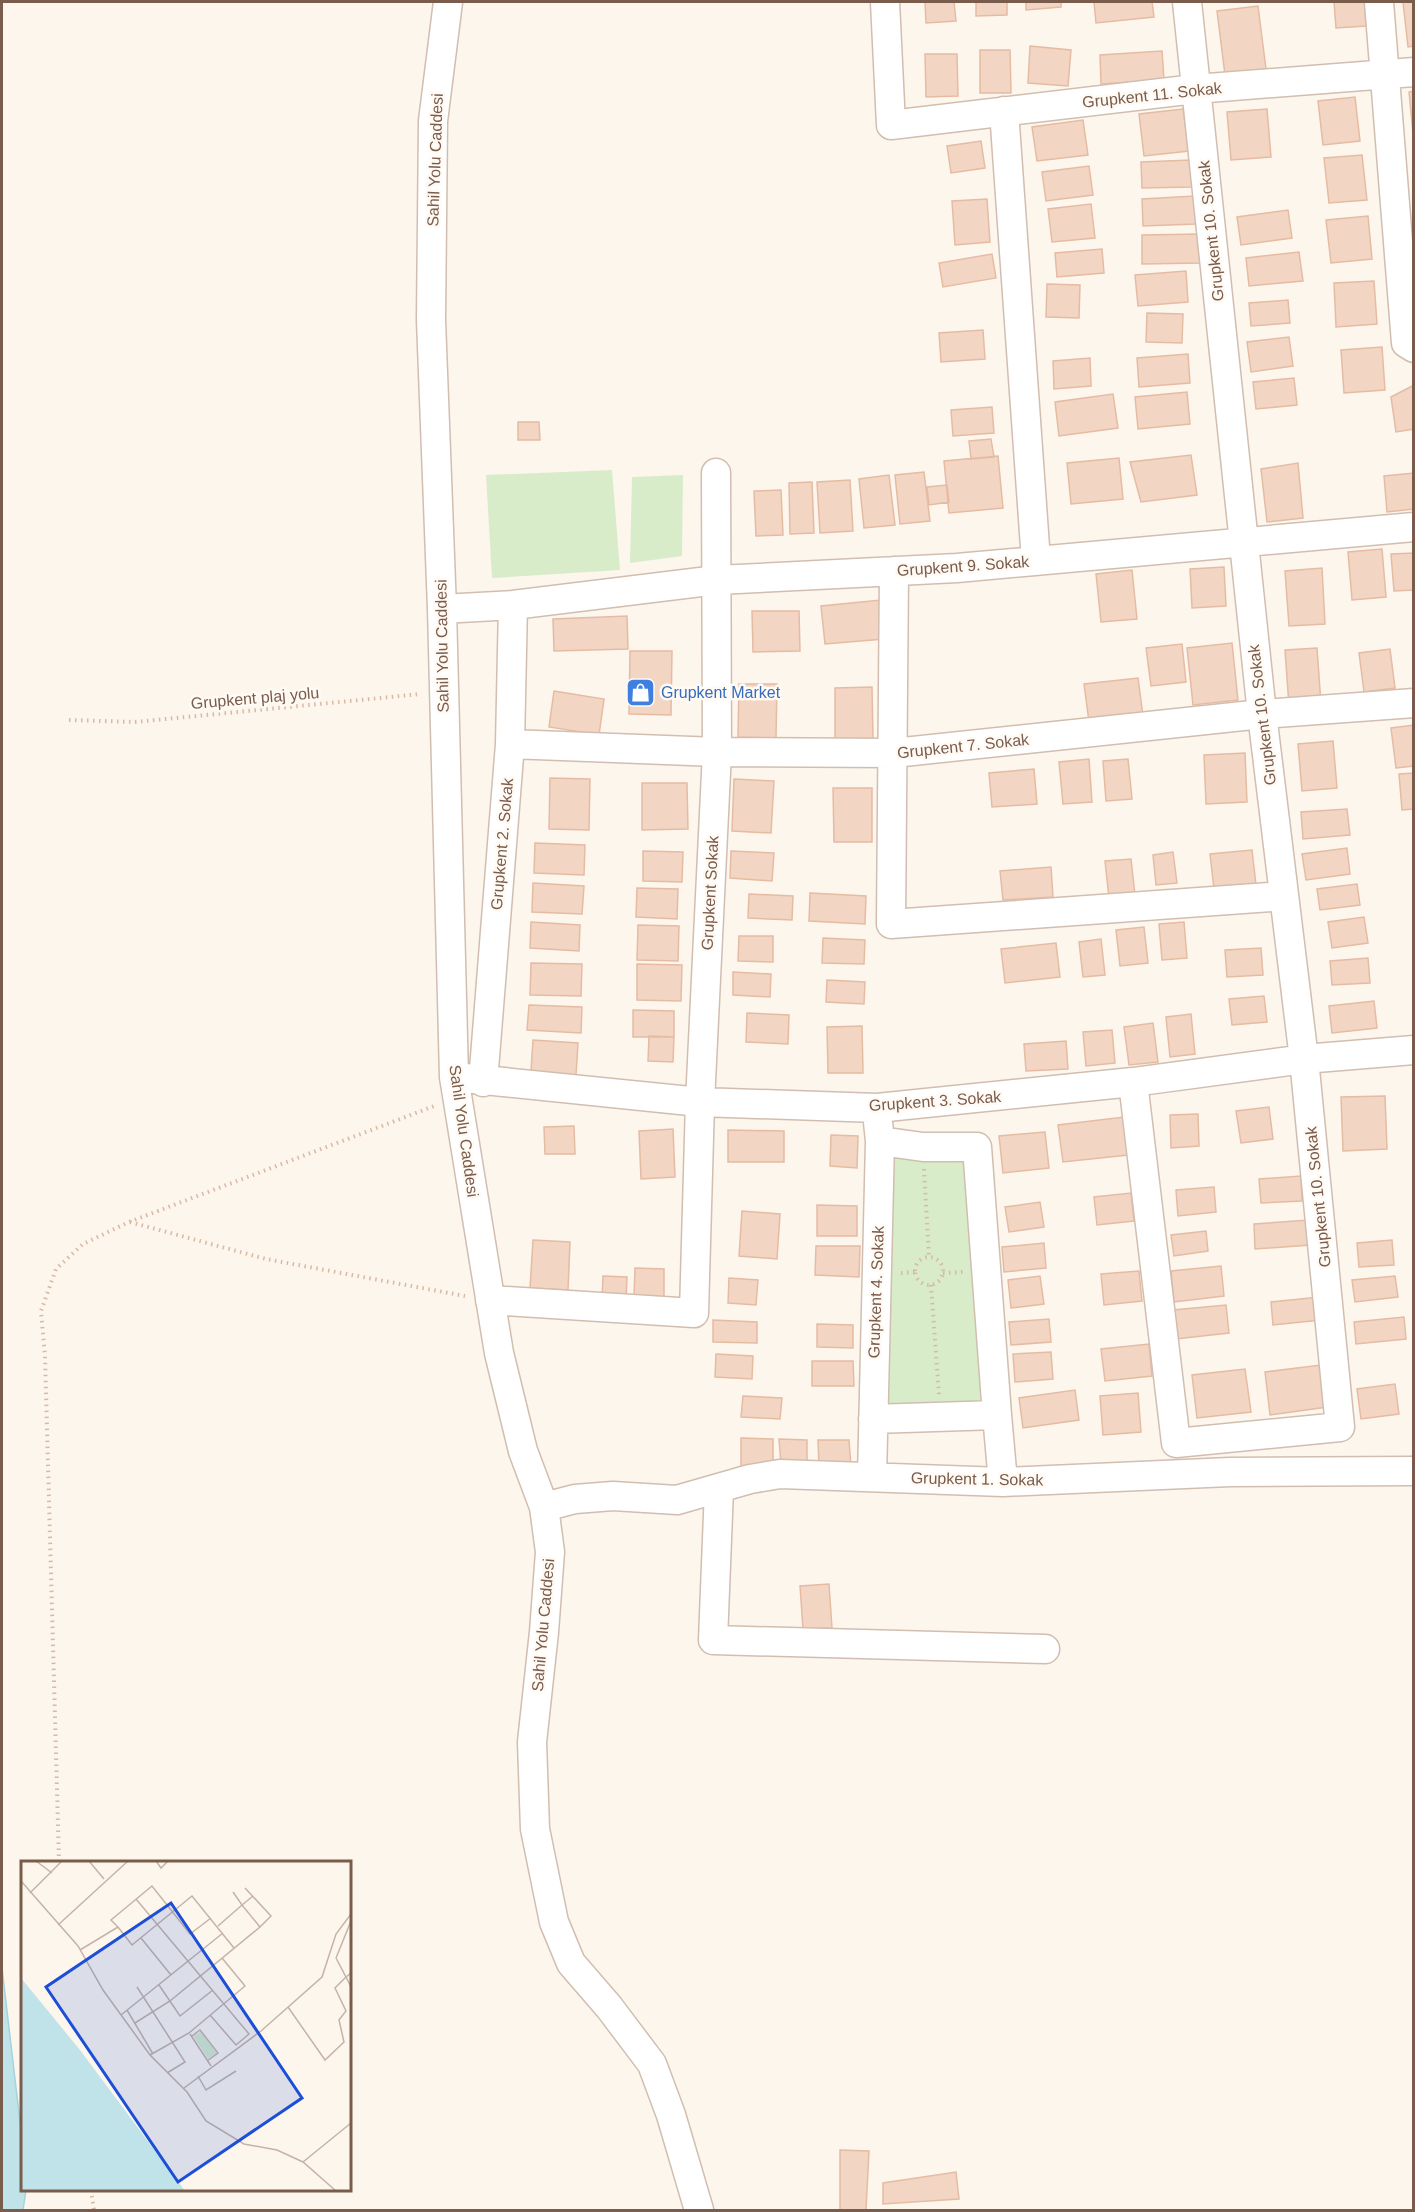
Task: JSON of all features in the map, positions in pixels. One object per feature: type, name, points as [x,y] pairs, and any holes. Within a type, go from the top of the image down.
[{"type":"street","name":"Sahil Yolu Caddesi","points":[[448,2],[433,121],[431,308],[456,1087],[499,1353],[523,1452],[544,1507],[550,1552],[532,1742],[535,1829],[554,1922],[571,1963],[609,2007],[652,2064],[671,2115],[699,2211]]},
{"type":"street","name":"Grupkent 11. Sokak","points":[[885,2],[891,125],[1196,89],[1413,72]]},
{"type":"street","name":"Grupkent 10. Sokak","points":[[1133,1082],[1176,1443],[1340,1427],[1304,1059],[1262,714],[1186,2]]},
{"type":"street","points":[[1379,2],[1406,343],[1413,348]]},
{"type":"street","points":[[1004,111],[1036,561]]},
{"type":"street","name":"Grupkent Sokak","points":[[490,1300],[694,1313],[700,1102],[717,752],[717,474]]},
{"type":"street","name":"Grupkent 9. Sokak","points":[[442,609],[513,605],[717,580],[1036,561],[1413,527]]},
{"type":"street","points":[[894,571],[891,924],[1284,896]]},
{"type":"street","name":"Grupkent 2. Sokak","points":[[483,1082],[510,744],[513,605]]},
{"type":"street","name":"Grupkent 7. Sokak","points":[[510,744],[717,752],[894,753],[1262,714],[1413,703]]},
{"type":"street","name":"Grupkent 3. Sokak","points":[[456,1087],[483,1082],[700,1102],[877,1108],[1133,1082],[1304,1059],[1413,1050]]},
{"type":"street","name":"Grupkent 4. Sokak","points":[[872,1477],[880,1141],[877,1108]]},
{"type":"street","points":[[880,1141],[923,1147],[977,1147],[1003,1482]]},
{"type":"street","points":[[873,1419],[997,1415]]},
{"type":"street","name":"Grupkent 1. Sokak","points":[[544,1507],[575,1499],[613,1496],[676,1500],[719,1490],[750,1479],[780,1474],[1003,1482],[1230,1472],[1413,1471]]},
{"type":"street","points":[[719,1490],[713,1640],[1045,1649]]},
{"type":"path","name":"Grupkent plaj yolu","points":[[69,720],[135,722],[443,692]]},
{"type":"path","points":[[59,1861],[45,1356],[41,1311],[56,1269],[83,1244],[129,1222],[456,1087]]},
{"type":"path","points":[[923,1147],[929,1257]]},
{"type":"path","points":[[129,1222],[266,1259],[490,1300]]},
{"type":"path","points":[[929,1257],[938,1260],[943,1268],[942,1277],[931,1285],[918,1281],[915,1272],[920,1260],[929,1257]]},
{"type":"path","points":[[931,1285],[940,1418]]},
{"type":"path","points":[[91,2191],[94,2211]]},
{"type":"green space","points":[[612,470],[620,570],[492,578],[486,475]]},
{"type":"green space","points":[[683,475],[682,556],[630,563],[632,477]]},
{"type":"green space","points":[[890,1157],[972,1163],[987,1405],[887,1407]]},
{"type":"water","points":[[2,1968],[21,2130],[21,2191],[26,2191],[23,2210],[2,2210]]},
{"type":"building","points":[[925,2],[954,2],[956,21],[926,23]]},
{"type":"building","points":[[976,2],[1007,2],[1007,15],[976,16]]},
{"type":"building","points":[[1026,2],[1061,2],[1061,7],[1026,10]]},
{"type":"building","points":[[1094,2],[1152,2],[1154,17],[1096,23]]},
{"type":"building","points":[[1334,2],[1365,2],[1366,26],[1336,28]]},
{"type":"building","points":[[1403,2],[1414,2],[1414,46],[1408,47]]},
{"type":"building","points":[[1258,6],[1266,69],[1225,75],[1217,11]]},
{"type":"building","points":[[1030,46],[1071,50],[1068,86],[1028,83]]},
{"type":"building","points":[[980,50],[1010,50],[1011,93],[980,93]]},
{"type":"building","points":[[1162,51],[1164,80],[1101,84],[1100,55]]},
{"type":"building","points":[[925,54],[957,54],[958,96],[926,97]]},
{"type":"building","points":[[1414,91],[1414,133],[1413,133],[1409,92]]},
{"type":"building","points":[[1355,97],[1360,141],[1323,145],[1318,101]]},
{"type":"building","points":[[1183,109],[1189,151],[1144,156],[1139,114]]},
{"type":"building","points":[[1267,109],[1271,157],[1231,160],[1227,112]]},
{"type":"building","points":[[1083,120],[1088,155],[1037,161],[1032,127]]},
{"type":"building","points":[[981,141],[985,168],[951,173],[947,146]]},
{"type":"building","points":[[1362,155],[1367,200],[1329,203],[1324,158]]},
{"type":"building","points":[[1191,160],[1192,187],[1142,188],[1141,162]]},
{"type":"building","points":[[1089,166],[1093,195],[1046,201],[1042,172]]},
{"type":"building","points":[[1195,196],[1196,224],[1143,226],[1142,199]]},
{"type":"building","points":[[987,199],[990,242],[955,245],[952,201]]},
{"type":"building","points":[[1091,204],[1095,238],[1052,242],[1048,209]]},
{"type":"building","points":[[1288,210],[1292,238],[1241,245],[1237,217]]},
{"type":"building","points":[[1368,216],[1372,259],[1331,263],[1326,220]]},
{"type":"building","points":[[1200,234],[1201,263],[1142,264],[1142,235]]},
{"type":"building","points":[[1102,249],[1104,273],[1057,277],[1055,253]]},
{"type":"building","points":[[1299,252],[1303,281],[1249,286],[1246,258]]},
{"type":"building","points":[[992,254],[996,278],[943,287],[939,263]]},
{"type":"building","points":[[1186,271],[1188,302],[1138,306],[1135,275]]},
{"type":"building","points":[[1374,281],[1377,324],[1336,327],[1334,283]]},
{"type":"building","points":[[1047,284],[1080,285],[1079,318],[1046,317]]},
{"type":"building","points":[[1288,300],[1290,323],[1251,326],[1249,303]]},
{"type":"building","points":[[1147,313],[1183,314],[1182,343],[1146,342]]},
{"type":"building","points":[[983,330],[985,359],[941,362],[939,333]]},
{"type":"building","points":[[1289,337],[1293,366],[1251,372],[1247,342]]},
{"type":"building","points":[[1382,347],[1385,390],[1344,393],[1341,350]]},
{"type":"building","points":[[1188,354],[1190,383],[1139,387],[1137,358]]},
{"type":"building","points":[[1090,358],[1091,386],[1054,389],[1053,361]]},
{"type":"building","points":[[1294,378],[1297,405],[1256,409],[1253,382]]},
{"type":"building","points":[[1414,385],[1414,429],[1396,432],[1391,397]]},
{"type":"building","points":[[1187,392],[1190,424],[1138,429],[1135,397]]},
{"type":"building","points":[[1113,394],[1118,428],[1059,436],[1055,402]]},
{"type":"building","points":[[992,407],[994,433],[953,436],[951,410]]},
{"type":"building","points":[[518,422],[539,422],[540,440],[518,440]]},
{"type":"building","points":[[991,439],[994,457],[971,459],[969,441]]},
{"type":"building","points":[[1191,455],[1197,495],[1141,502],[1130,462]]},
{"type":"building","points":[[998,456],[1003,508],[949,513],[944,461]]},
{"type":"building","points":[[1119,458],[1123,499],[1071,504],[1067,463]]},
{"type":"building","points":[[1298,463],[1303,518],[1267,522],[1261,469]]},
{"type":"building","points":[[924,472],[930,521],[900,524],[895,475]]},
{"type":"building","points":[[1414,473],[1414,509],[1387,512],[1384,476]]},
{"type":"building","points":[[889,475],[895,525],[864,528],[859,479]]},
{"type":"building","points":[[850,480],[853,531],[820,533],[817,482]]},
{"type":"building","points":[[812,482],[814,533],[790,534],[789,483]]},
{"type":"building","points":[[947,485],[949,502],[929,505],[927,487]]},
{"type":"building","points":[[781,490],[783,535],[756,536],[754,491]]},
{"type":"building","points":[[1382,549],[1386,597],[1352,600],[1348,552]]},
{"type":"building","points":[[1414,553],[1414,590],[1394,591],[1391,554]]},
{"type":"building","points":[[1224,567],[1226,606],[1192,608],[1190,569]]},
{"type":"building","points":[[1322,568],[1325,624],[1289,626],[1285,571]]},
{"type":"building","points":[[1132,570],[1137,619],[1101,622],[1096,574]]},
{"type":"building","points":[[881,600],[884,639],[825,644],[821,606]]},
{"type":"building","points":[[752,611],[799,611],[800,651],[753,652]]},
{"type":"building","points":[[627,616],[628,649],[554,651],[553,619]]},
{"type":"building","points":[[1232,643],[1238,700],[1193,705],[1187,648]]},
{"type":"building","points":[[1182,644],[1186,682],[1151,686],[1146,648]]},
{"type":"building","points":[[1317,648],[1321,704],[1289,706],[1285,650]]},
{"type":"building","points":[[1390,649],[1395,688],[1364,692],[1359,653]]},
{"type":"building","points":[[630,651],[672,651],[671,715],[629,714]]},
{"type":"building","points":[[1138,678],[1143,716],[1089,722],[1084,684]]},
{"type":"building","points":[[739,684],[777,684],[776,738],[738,737]]},
{"type":"building","points":[[872,687],[873,740],[835,740],[835,688]]},
{"type":"building","points":[[554,691],[604,699],[599,735],[549,727]]},
{"type":"building","points":[[1414,725],[1414,766],[1396,768],[1391,728]]},
{"type":"building","points":[[1333,741],[1337,788],[1302,791],[1298,744]]},
{"type":"building","points":[[1245,753],[1247,802],[1206,804],[1204,755]]},
{"type":"building","points":[[1089,759],[1092,802],[1063,804],[1059,762]]},
{"type":"building","points":[[1128,759],[1132,799],[1106,801],[1103,761]]},
{"type":"building","points":[[1034,769],[1037,804],[992,807],[989,773]]},
{"type":"building","points":[[1414,773],[1414,809],[1402,810],[1399,774]]},
{"type":"building","points":[[550,778],[590,779],[589,830],[549,829]]},
{"type":"building","points":[[734,779],[774,781],[771,833],[732,831]]},
{"type":"building","points":[[642,783],[687,783],[688,829],[642,830]]},
{"type":"building","points":[[833,788],[872,788],[872,842],[834,842]]},
{"type":"building","points":[[1347,809],[1350,835],[1303,839],[1301,812]]},
{"type":"building","points":[[535,843],[585,845],[584,875],[534,873]]},
{"type":"building","points":[[1347,848],[1350,874],[1306,880],[1302,854]]},
{"type":"building","points":[[1252,850],[1256,885],[1214,889],[1210,854]]},
{"type":"building","points":[[643,851],[683,852],[682,882],[643,881]]},
{"type":"building","points":[[731,851],[774,853],[772,881],[730,878]]},
{"type":"building","points":[[1173,852],[1177,883],[1156,885],[1153,855]]},
{"type":"building","points":[[1131,859],[1135,895],[1109,898],[1105,861]]},
{"type":"building","points":[[1051,867],[1053,897],[1003,900],[1000,871]]},
{"type":"building","points":[[533,883],[584,886],[582,914],[532,912]]},
{"type":"building","points":[[1357,884],[1360,905],[1320,910],[1317,889]]},
{"type":"building","points":[[637,888],[678,889],[677,919],[636,917]]},
{"type":"building","points":[[810,893],[866,896],[865,924],[809,921]]},
{"type":"building","points":[[749,894],[793,896],[792,920],[748,918]]},
{"type":"building","points":[[1364,917],[1368,943],[1332,948],[1328,922]]},
{"type":"building","points":[[531,922],[580,925],[579,951],[530,948]]},
{"type":"building","points":[[1184,922],[1187,958],[1162,960],[1159,924]]},
{"type":"building","points":[[638,925],[679,926],[678,961],[637,960]]},
{"type":"building","points":[[1144,927],[1148,963],[1120,966],[1116,930]]},
{"type":"building","points":[[739,936],[773,936],[773,962],[738,961]]},
{"type":"building","points":[[823,938],[865,940],[864,964],[822,963]]},
{"type":"building","points":[[1101,939],[1105,975],[1083,977],[1079,942]]},
{"type":"building","points":[[1056,943],[1060,977],[1005,983],[1001,949]]},
{"type":"building","points":[[1261,948],[1263,975],[1227,977],[1225,950]]},
{"type":"building","points":[[1368,958],[1370,983],[1332,985],[1330,961]]},
{"type":"building","points":[[531,963],[582,964],[581,996],[530,995]]},
{"type":"building","points":[[637,964],[682,965],[681,1001],[637,1000]]},
{"type":"building","points":[[733,972],[771,974],[770,997],[733,995]]},
{"type":"building","points":[[827,980],[865,982],[864,1004],[826,1002]]},
{"type":"building","points":[[1264,996],[1267,1022],[1232,1025],[1229,999]]},
{"type":"building","points":[[1374,1001],[1377,1028],[1332,1033],[1329,1006]]},
{"type":"building","points":[[529,1005],[582,1007],[581,1033],[527,1030]]},
{"type":"building","points":[[633,1010],[674,1011],[674,1037],[633,1037]]},
{"type":"building","points":[[747,1013],[789,1015],[788,1044],[746,1042]]},
{"type":"building","points":[[1191,1014],[1195,1054],[1170,1057],[1166,1017]]},
{"type":"building","points":[[1153,1023],[1158,1062],[1129,1065],[1124,1027]]},
{"type":"building","points":[[862,1026],[863,1073],[828,1073],[827,1027]]},
{"type":"building","points":[[1112,1030],[1115,1063],[1086,1066],[1083,1032]]},
{"type":"building","points":[[649,1036],[674,1037],[673,1062],[648,1061]]},
{"type":"building","points":[[533,1040],[578,1043],[576,1075],[531,1071]]},
{"type":"building","points":[[1066,1041],[1068,1069],[1026,1071],[1024,1044]]},
{"type":"building","points":[[1385,1096],[1387,1149],[1343,1151],[1341,1097]]},
{"type":"building","points":[[1269,1107],[1273,1139],[1241,1143],[1236,1111]]},
{"type":"building","points":[[1198,1114],[1199,1146],[1171,1148],[1170,1115]]},
{"type":"building","points":[[1124,1117],[1128,1155],[1063,1162],[1058,1125]]},
{"type":"building","points":[[574,1126],[575,1154],[545,1154],[544,1127]]},
{"type":"building","points":[[673,1129],[675,1177],[641,1179],[639,1131]]},
{"type":"building","points":[[728,1130],[784,1131],[784,1162],[728,1162]]},
{"type":"building","points":[[1045,1132],[1049,1168],[1003,1173],[999,1136]]},
{"type":"building","points":[[831,1135],[858,1136],[857,1168],[830,1166]]},
{"type":"building","points":[[1301,1176],[1302,1201],[1261,1203],[1259,1179]]},
{"type":"building","points":[[1214,1187],[1216,1212],[1178,1216],[1176,1190]]},
{"type":"building","points":[[1131,1193],[1134,1221],[1097,1225],[1094,1197]]},
{"type":"building","points":[[1040,1202],[1044,1227],[1009,1232],[1005,1207]]},
{"type":"building","points":[[817,1205],[857,1206],[857,1236],[817,1236]]},
{"type":"building","points":[[742,1211],[780,1214],[777,1259],[739,1256]]},
{"type":"building","points":[[1309,1220],[1311,1245],[1255,1249],[1254,1224]]},
{"type":"building","points":[[1206,1231],[1208,1251],[1174,1256],[1171,1235]]},
{"type":"building","points":[[533,1240],[570,1242],[568,1290],[530,1288]]},
{"type":"building","points":[[1392,1240],[1394,1265],[1359,1267],[1357,1243]]},
{"type":"building","points":[[1044,1243],[1046,1268],[1004,1272],[1002,1247]]},
{"type":"building","points":[[816,1246],[860,1246],[859,1277],[815,1275]]},
{"type":"building","points":[[1221,1266],[1224,1296],[1174,1302],[1171,1271]]},
{"type":"building","points":[[635,1268],[664,1269],[664,1298],[634,1297]]},
{"type":"building","points":[[1139,1271],[1142,1301],[1104,1305],[1101,1274]]},
{"type":"building","points":[[603,1276],[627,1277],[626,1301],[602,1300]]},
{"type":"building","points":[[1040,1276],[1044,1304],[1011,1308],[1008,1280]]},
{"type":"building","points":[[1395,1276],[1398,1297],[1355,1302],[1352,1280]]},
{"type":"building","points":[[729,1278],[758,1280],[756,1305],[728,1303]]},
{"type":"building","points":[[1319,1297],[1321,1320],[1273,1325],[1271,1302]]},
{"type":"building","points":[[1226,1305],[1229,1333],[1176,1339],[1173,1310]]},
{"type":"building","points":[[1404,1317],[1406,1339],[1356,1344],[1354,1322]]},
{"type":"building","points":[[1049,1319],[1051,1342],[1011,1345],[1009,1322]]},
{"type":"building","points":[[713,1320],[757,1322],[757,1343],[713,1342]]},
{"type":"building","points":[[817,1324],[853,1325],[853,1348],[817,1347]]},
{"type":"building","points":[[1149,1344],[1152,1376],[1105,1381],[1101,1349]]},
{"type":"building","points":[[1051,1352],[1053,1379],[1015,1382],[1013,1354]]},
{"type":"building","points":[[716,1354],[753,1356],[752,1379],[715,1377]]},
{"type":"building","points":[[812,1361],[853,1361],[854,1386],[812,1386]]},
{"type":"building","points":[[1321,1365],[1327,1407],[1270,1415],[1265,1372]]},
{"type":"building","points":[[1245,1369],[1251,1412],[1197,1418],[1192,1375]]},
{"type":"building","points":[[1395,1384],[1399,1414],[1361,1419],[1357,1389]]},
{"type":"building","points":[[1075,1390],[1079,1420],[1023,1428],[1019,1398]]},
{"type":"building","points":[[1138,1393],[1141,1432],[1103,1435],[1100,1396]]},
{"type":"building","points":[[743,1396],[782,1398],[780,1419],[741,1417]]},
{"type":"building","points":[[741,1438],[773,1439],[773,1465],[741,1469]]},
{"type":"building","points":[[779,1439],[807,1440],[807,1465],[781,1465]]},
{"type":"building","points":[[818,1440],[849,1440],[851,1467],[819,1467]]},
{"type":"building","points":[[829,1584],[832,1628],[803,1629],[800,1586]]},
{"type":"building","points":[[840,2150],[869,2151],[866,2210],[840,2210]]},
{"type":"building","points":[[956,2172],[959,2199],[883,2204],[883,2183]]},
{"type":"place","name":"Grupkent Market","points":[[640,692]]}]
